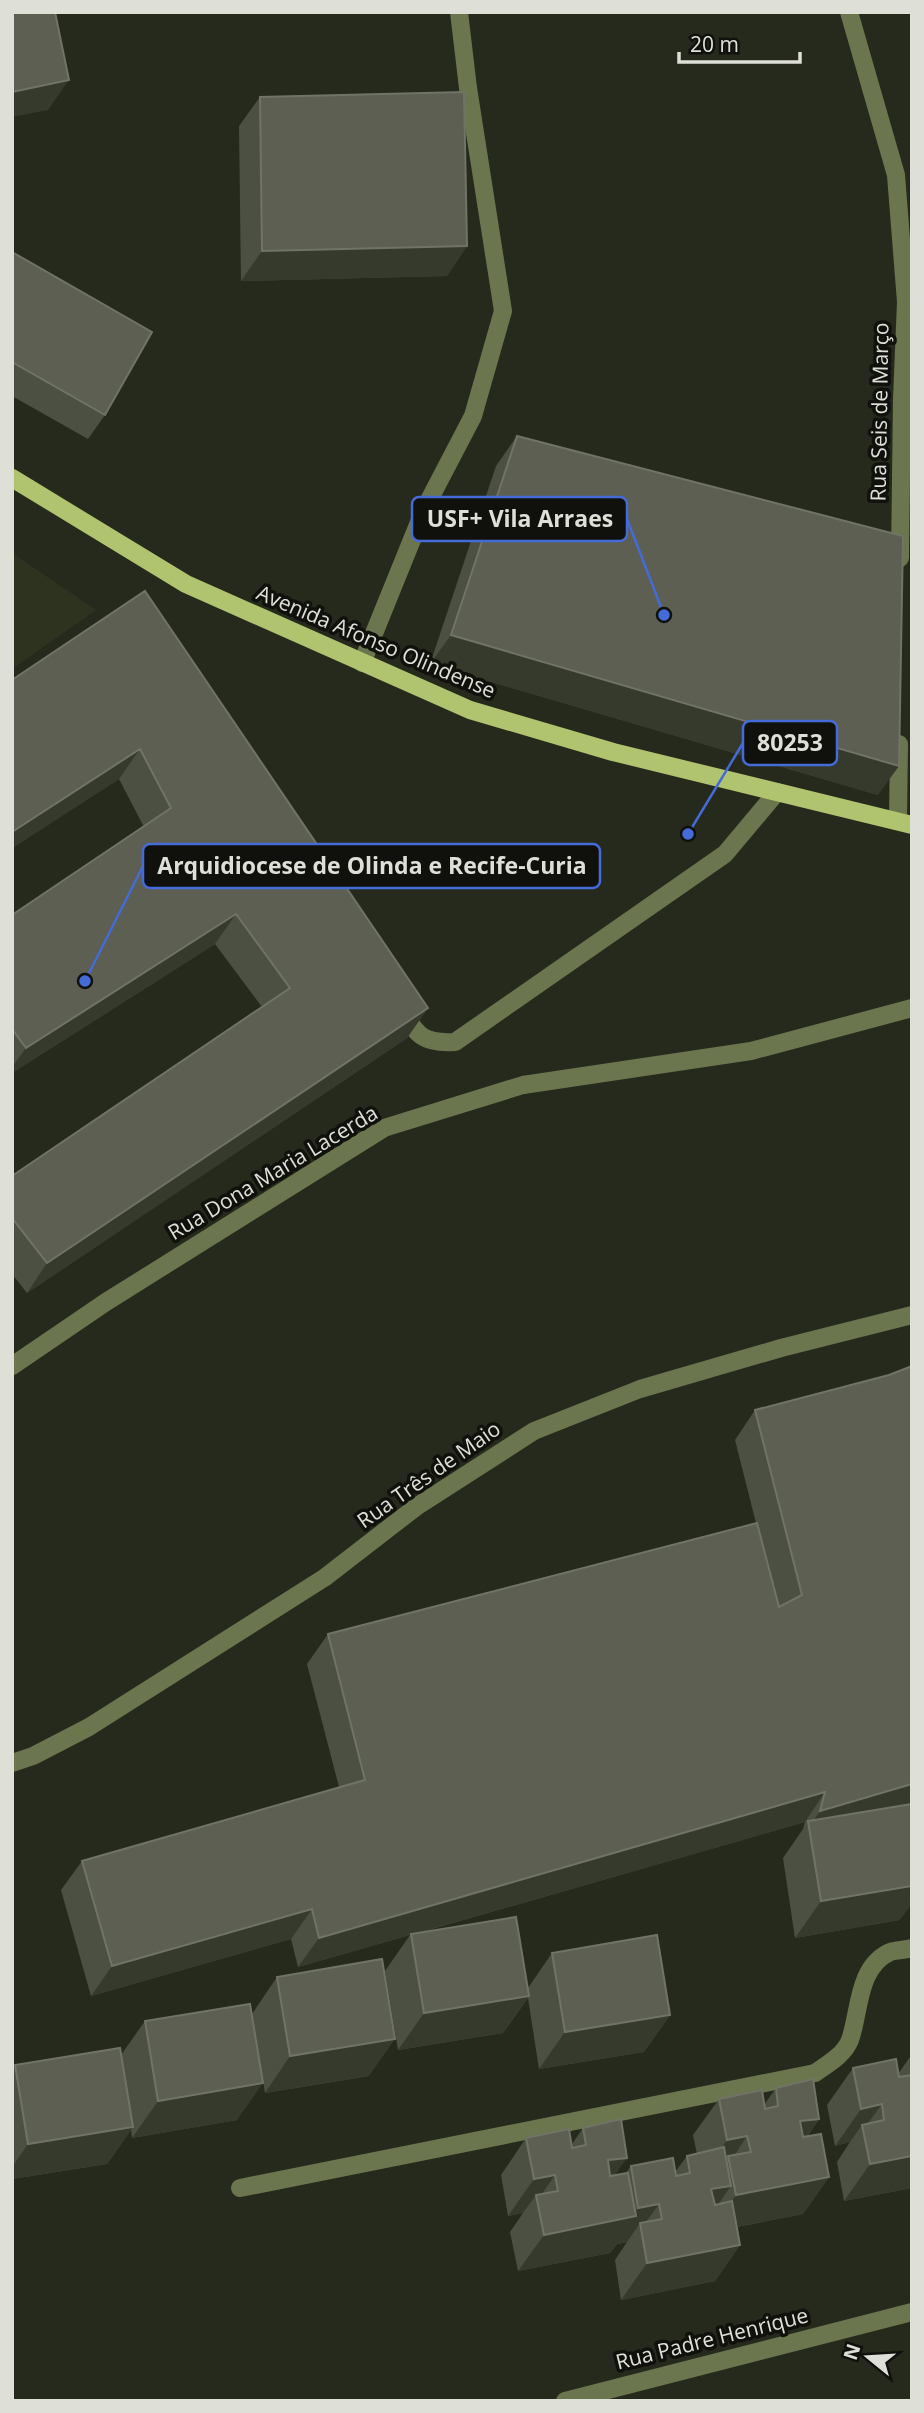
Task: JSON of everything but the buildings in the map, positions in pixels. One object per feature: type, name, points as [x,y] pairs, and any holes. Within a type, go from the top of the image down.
[{"type":"main road","name":"Avenida Afonso Olindense","points":[[12,478],[186,584],[470,710],[613,752],[905,823]]},
{"type":"street","points":[[362,663],[424,510],[473,416],[503,311],[468,89],[459,12]]},
{"type":"street","name":"Rua Seis de Março","points":[[849,12],[896,175],[908,331],[902,399],[900,576]]},
{"type":"street","points":[[899,725],[905,823]]},
{"type":"street","points":[[394,999],[417,1033],[434,1043],[455,1042],[725,853],[777,792]]},
{"type":"street","name":"Rua Dona Maria Lacerda","points":[[12,1366],[106,1302],[384,1128],[523,1086],[751,1051],[912,1008]]},
{"type":"street","name":"Rua Três de Maio","points":[[12,1763],[33,1756],[89,1727],[312,1586],[416,1507],[534,1431],[640,1390],[781,1348],[912,1315]]},
{"type":"street","points":[[240,2188],[815,2073],[838,2057],[850,2041],[861,1986],[876,1964],[889,1953],[912,1948]]},
{"type":"street","name":"Rua Padre Henrique","points":[[565,2401],[912,2312]]},
{"type":"shaded area","points":[[12,553],[96,610],[12,669]]},
{"type":"place","name":"USF+ Vila Arraes","points":[[664,615]]},
{"type":"place","name":"80253","points":[[688,834]]},
{"type":"place","name":"Arquidiocese de Olinda e Recife-Curia","points":[[85,981]]}]
